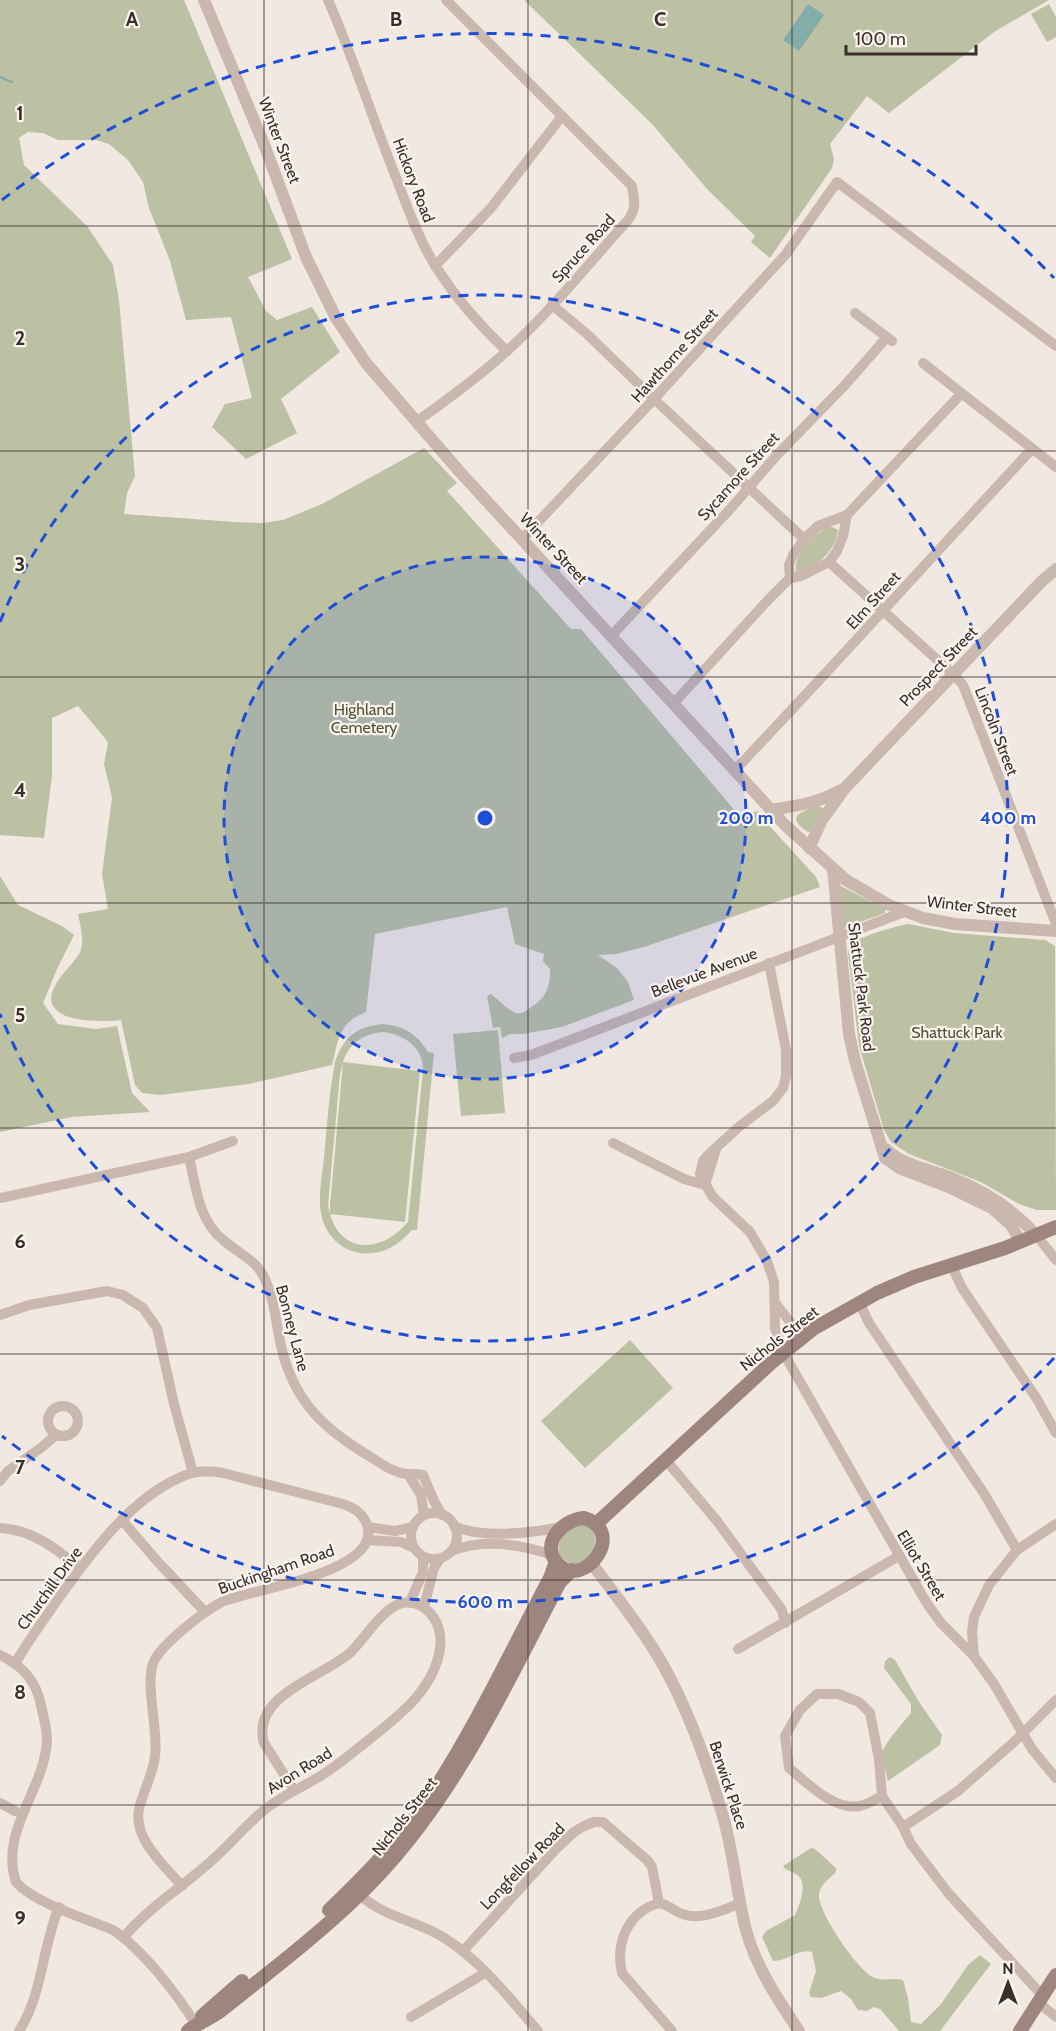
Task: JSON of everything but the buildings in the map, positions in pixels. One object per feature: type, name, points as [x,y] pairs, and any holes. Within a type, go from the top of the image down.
[{"type":"main road","name":"Nichols Street","points":[[596,1524],[802,1336],[859,1302],[914,1277],[1021,1242],[1056,1227]]},
{"type":"main road","points":[[584,1518],[596,1524],[603,1541],[599,1554],[592,1564],[582,1569],[572,1570],[562,1567],[555,1558],[554,1539],[561,1527],[571,1521],[584,1518]]},
{"type":"main road","name":"Nichols Street","points":[[194,2029],[221,2010],[396,1856],[429,1814],[453,1779],[550,1578],[555,1558]]},
{"type":"main road","name":"Nichols Street","points":[[475,1731],[560,1582],[572,1570]]},
{"type":"main road","points":[[1020,2031],[1056,1975]]},
{"type":"street","name":"Winter Street","points":[[204,0],[244,93],[319,286],[336,318],[366,363],[416,422],[771,810],[809,848],[860,890],[904,912],[935,921],[1056,931]]},
{"type":"street","name":"Hickory Road","points":[[328,0],[346,41],[415,226],[435,266],[484,330],[507,351]]},
{"type":"street","name":"Spruce Road","points":[[416,422],[451,398],[507,351],[552,305],[629,219],[634,210],[635,201],[632,186],[446,0]]},
{"type":"street","points":[[435,266],[491,208],[562,116]]},
{"type":"street","name":"Hawthorne Street","points":[[523,538],[786,254],[837,182],[1056,346]]},
{"type":"street","points":[[552,305],[587,334],[804,539]]},
{"type":"street","name":"Sycamore Street","points":[[612,635],[732,507],[748,486],[890,339],[855,313]]},
{"type":"street","points":[[923,363],[1056,467]]},
{"type":"street","points":[[790,578],[789,565],[804,539],[818,525],[846,515],[961,394]]},
{"type":"street","name":"Elm Street","points":[[735,770],[1032,449]]},
{"type":"street","points":[[674,703],[790,578],[801,576],[829,562],[837,551],[843,536],[846,515]]},
{"type":"street","name":"Lincoln Street","points":[[829,562],[953,674],[966,692],[1056,924]]},
{"type":"street","name":"Prospect Street","points":[[809,848],[822,820],[845,788],[1056,569]]},
{"type":"street","name":"Prospect Street","points":[[771,810],[822,800],[845,788]]},
{"type":"street","name":"Shattuck Park Road","points":[[833,869],[849,1034],[879,1141],[899,1159],[992,1208],[1011,1225],[1021,1242]]},
{"type":"street","name":"Bellevue Avenue","points":[[514,1058],[531,1055],[904,912]]},
{"type":"street","points":[[614,1143],[684,1179],[705,1185],[716,1149],[740,1126],[773,1101],[783,1088],[786,1076],[786,1050],[769,963]]},
{"type":"street","points":[[0,1198],[189,1157],[233,1141]]},
{"type":"street","name":"Bonney Lane","points":[[189,1157],[203,1216],[220,1238],[256,1266],[262,1275],[270,1293],[286,1365],[302,1399],[320,1420],[349,1444],[394,1470],[423,1475],[442,1515]]},
{"type":"street","name":"Shattuck Park Road","points":[[930,1175],[967,1185],[995,1199],[1020,1217],[1037,1236]]},
{"type":"street","name":"Elliot Street","points":[[705,1185],[712,1196],[750,1232],[762,1250],[772,1271],[776,1304],[775,1328],[783,1352],[899,1556],[941,1623],[974,1656],[994,1684],[1032,1749],[1056,1778]]},
{"type":"street","points":[[1037,1236],[1056,1260]]},
{"type":"street","points":[[951,1264],[962,1288],[1037,1399],[1056,1433]]},
{"type":"street","points":[[0,1315],[29,1305],[107,1291],[123,1295],[143,1308],[157,1328],[174,1404],[194,1473]]},
{"type":"street","points":[[859,1302],[869,1323],[985,1495],[1017,1550]]},
{"type":"street","points":[[776,1304],[802,1336]]},
{"type":"street","points":[[0,1481],[8,1471],[42,1448],[56,1435]]},
{"type":"street","points":[[665,1459],[717,1521],[782,1610],[785,1623]]},
{"type":"street","name":"Churchill Drive","points":[[15,1664],[24,1647],[80,1568],[122,1520],[179,1478],[207,1471],[223,1473],[343,1504],[360,1512],[368,1533]]},
{"type":"street","points":[[408,1474],[421,1495],[424,1515]]},
{"type":"street","points":[[368,1533],[412,1527],[424,1515],[433,1513],[442,1515],[454,1526],[465,1530],[498,1533],[533,1532],[561,1527]]},
{"type":"street","points":[[122,1520],[205,1612]]},
{"type":"street","points":[[974,1656],[972,1632],[977,1609],[989,1585],[1017,1550],[1056,1524]]},
{"type":"street","points":[[452,1551],[457,1538],[454,1526]]},
{"type":"street","points":[[412,1527],[411,1538],[414,1548]]},
{"type":"street","points":[[0,1528],[37,1536],[80,1568]]},
{"type":"street","points":[[368,1533],[401,1542],[414,1548],[423,1557],[440,1559]]},
{"type":"street","name":"Buckingham Road","points":[[182,1886],[146,1842],[138,1820],[156,1755],[151,1671],[155,1661],[161,1651],[205,1612],[236,1597],[315,1576],[335,1568],[356,1554],[368,1533]]},
{"type":"street","points":[[294,1790],[264,1743],[261,1734],[267,1714],[286,1693],[350,1653],[389,1611],[400,1603],[410,1602],[424,1607],[434,1568],[440,1559],[452,1551],[470,1545],[484,1544],[526,1548],[555,1558]]},
{"type":"street","points":[[738,1648],[899,1556]]},
{"type":"street","points":[[410,1602],[423,1572],[423,1557]]},
{"type":"street","name":"Berwick Place","points":[[592,1564],[648,1640],[664,1666],[681,1703],[722,1813],[731,1845],[746,1931],[774,1995],[799,2031]]},
{"type":"street","name":"Avon Road","points":[[124,1937],[135,1923],[212,1861],[260,1814],[294,1790],[333,1768],[406,1709],[419,1694],[437,1661],[441,1645],[437,1624],[424,1607]]},
{"type":"street","points":[[0,1655],[25,1671],[36,1687],[47,1739],[40,1773],[5,1830],[3,1855],[6,1865],[16,1882],[32,1895],[124,1937],[140,1952],[184,2007],[194,2029]]},
{"type":"street","points":[[882,1796],[857,1806],[839,1804],[808,1785],[789,1768],[785,1736],[800,1710],[817,1694],[838,1694],[859,1702],[870,1713],[879,1759],[882,1796],[903,1827],[911,1844],[949,1894],[1056,2017]]},
{"type":"street","points":[[903,1827],[958,1791],[1056,1700]]},
{"type":"street","points":[[0,1803],[15,1811]]},
{"type":"street","name":"Longfellow Road","points":[[463,1951],[557,1848],[574,1832],[594,1822],[603,1822],[647,1860],[652,1867],[659,1903]]},
{"type":"street","points":[[356,1891],[376,1908],[444,1937],[463,1951],[538,2031]]},
{"type":"street","points":[[672,2031],[622,1973],[619,1950],[625,1931],[649,1906],[659,1903],[668,1905],[680,1913],[695,1916],[717,1912],[741,1903]]},
{"type":"street","points":[[19,2031],[26,2020],[37,1991],[47,1940],[59,1907]]},
{"type":"street","points":[[411,2017],[485,1972]]},
{"type":"green space","name":"Highland Cemetery","points":[[0,0],[184,0],[292,259],[248,277],[266,311],[277,320],[312,307],[340,352],[281,399],[297,433],[246,459],[212,427],[225,404],[252,398],[231,317],[186,320],[170,261],[149,208],[143,182],[128,160],[109,144],[96,140],[58,140],[43,133],[28,132],[19,138],[24,165],[87,226],[113,265],[119,300],[135,476],[127,493],[124,514],[235,522],[263,523],[283,520],[322,504],[424,448],[457,483],[447,491],[571,629],[581,629],[742,819],[756,811],[816,877],[820,887],[644,947],[616,954],[598,955],[617,968],[628,982],[634,1000],[562,1027],[510,1034],[502,1038],[500,1027],[493,1028],[487,996],[491,994],[511,1010],[523,1013],[543,996],[548,987],[550,975],[550,969],[543,961],[544,954],[515,944],[507,907],[375,934],[366,1012],[350,1021],[341,1033],[332,1065],[249,1084],[160,1095],[142,1093],[135,1085],[121,1020],[99,1021],[73,1018],[62,1014],[54,1007],[51,998],[55,986],[80,952],[82,933],[78,914],[108,909],[102,874],[112,798],[104,764],[108,742],[78,706],[52,718],[52,776],[44,838],[0,835]]},
{"type":"green space","points":[[524,0],[1049,0],[994,32],[889,113],[867,96],[830,144],[834,159],[832,168],[770,258],[751,242],[755,236],[707,189],[652,124]]},
{"type":"green space","points":[[1049,4],[1056,17],[1056,37],[1047,42],[1031,14]]},
{"type":"green space","points":[[827,527],[838,530],[829,551],[811,567],[796,572],[798,558],[805,546]]},
{"type":"green space","points":[[818,806],[823,808],[813,830],[808,832],[801,827],[796,818],[801,813]]},
{"type":"green space","points":[[0,876],[18,905],[62,926],[74,935],[43,1003],[58,1024],[96,1029],[117,1026],[132,1093],[150,1112],[72,1117],[0,1132]]},
{"type":"green space","points":[[841,886],[885,909],[885,913],[844,928]]},
{"type":"green space","name":"Shattuck Park","points":[[909,924],[954,933],[1045,940],[1055,946],[1056,1210],[1037,1210],[1019,1204],[981,1182],[909,1154],[891,1142],[884,1130],[859,1046],[848,953],[853,943],[861,938]]},
{"type":"green space","points":[[383,1024],[404,1029],[419,1040],[428,1052],[434,1053],[417,1230],[412,1230],[389,1249],[368,1254],[347,1249],[331,1236],[322,1218],[320,1196],[335,1062],[342,1046],[352,1035],[373,1025]],"holes":[[[383,1032],[398,1036],[410,1043],[416,1048],[422,1061],[408,1222],[384,1241],[360,1245],[349,1241],[340,1233],[331,1214],[405,1222],[420,1071],[343,1062],[349,1050],[363,1037]],[[343,1063],[330,1212],[328,1205],[340,1074]]]},
{"type":"green space","points":[[498,1030],[505,1113],[461,1116],[453,1034]]},
{"type":"green space","points":[[630,1340],[673,1388],[585,1468],[541,1421]]},
{"type":"green space","points":[[582,1524],[592,1528],[595,1538],[594,1546],[586,1560],[572,1563],[565,1560],[559,1553],[560,1542],[568,1530]]},
{"type":"green space","points":[[890,1657],[895,1660],[919,1702],[942,1735],[940,1745],[888,1781],[881,1754],[911,1713],[911,1704],[884,1668],[885,1661]]},
{"type":"green space","points":[[811,1848],[836,1868],[836,1872],[823,1885],[819,1894],[824,1913],[839,1938],[864,1971],[879,1979],[903,1980],[911,2022],[921,2024],[941,2004],[968,1965],[980,1955],[991,1964],[940,2031],[899,2031],[880,2009],[874,2007],[867,2011],[858,2010],[851,1999],[841,1991],[821,1998],[811,1997],[809,1993],[816,1971],[812,1952],[802,1952],[773,1961],[762,1937],[766,1931],[795,1915],[803,1888],[800,1878],[783,1866]]},
{"type":"water","points":[[808,4],[824,15],[799,51],[783,40]]},
{"type":"waterway","points":[[0,77],[12,82]]}]
